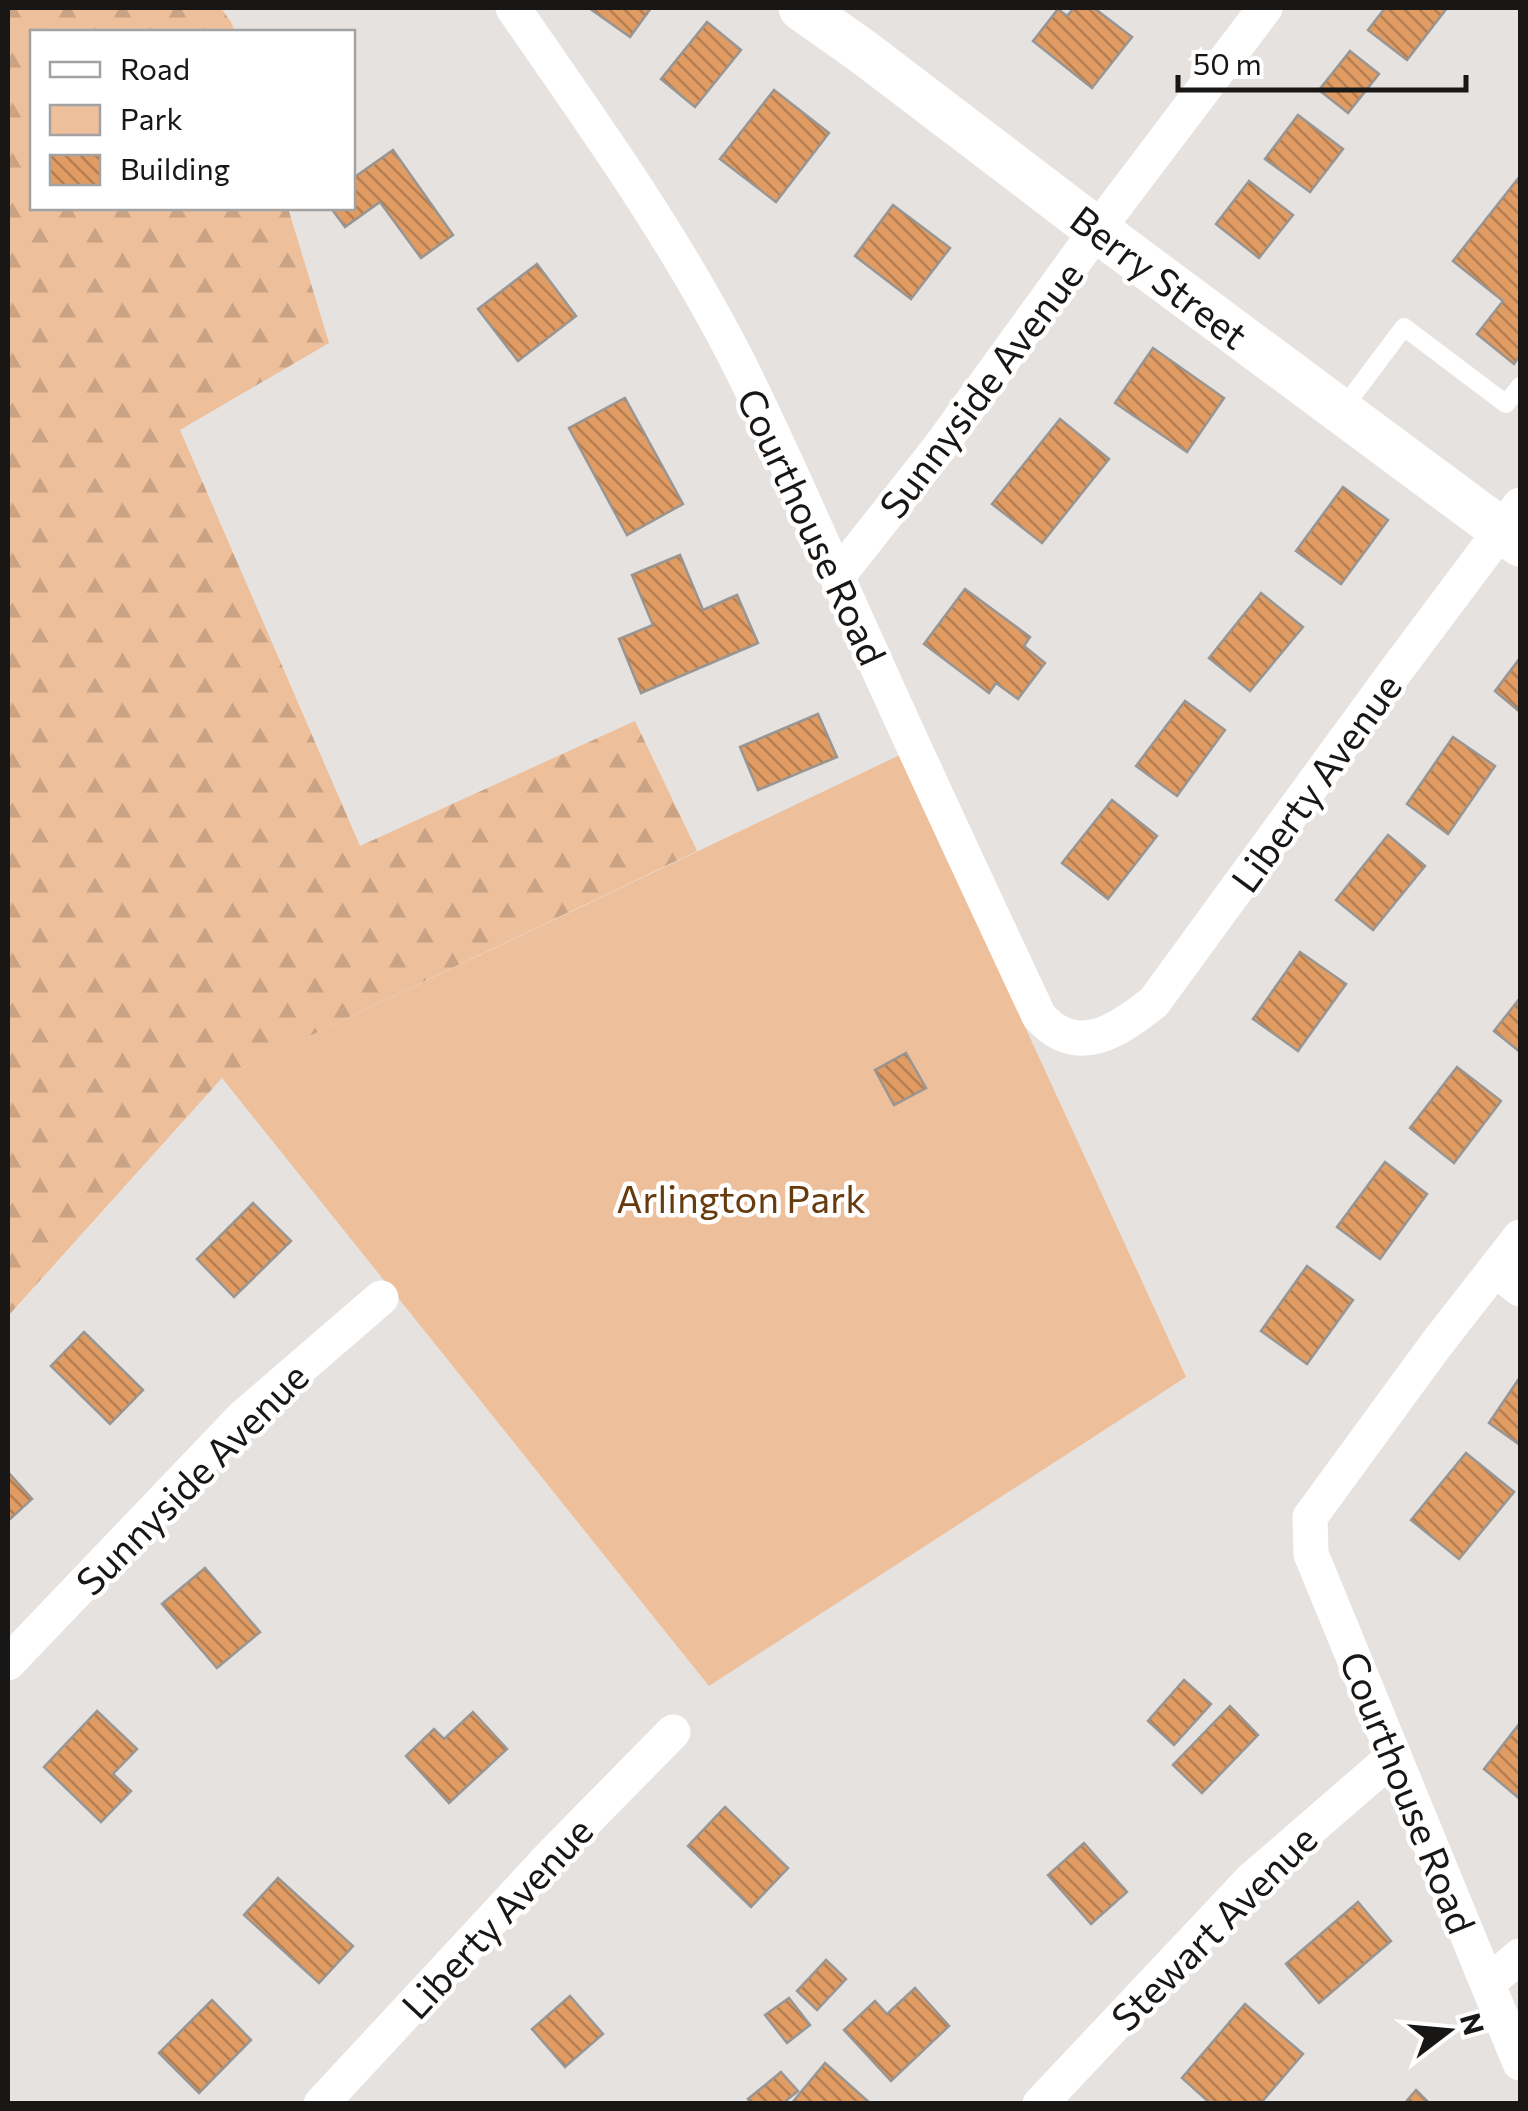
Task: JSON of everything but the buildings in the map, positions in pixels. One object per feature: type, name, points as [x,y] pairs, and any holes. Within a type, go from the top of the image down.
[{"type":"street","name":"Courthouse Road","points":[[513,8],[678,256],[736,358],[1040,1016],[1050,1028],[1069,1038],[1092,1038]]},
{"type":"street","name":"Berry Street","points":[[801,8],[1341,411],[1514,527]]},
{"type":"street","name":"Sunnyside Avenue","points":[[837,577],[939,448],[1265,8]]},
{"type":"street","name":"Liberty Avenue","points":[[1092,1038],[1123,1026],[1154,1002],[1394,672],[1514,527]]},
{"type":"street","points":[[1508,1280],[1520,1237]]},
{"type":"street","name":"Courthouse Road","points":[[1508,1280],[1436,1346],[1310,1517],[1311,1554],[1520,2063]]},
{"type":"street","name":"Sunnyside Avenue","points":[[8,1663],[242,1418],[380,1298]]},
{"type":"street","name":"Liberty Avenue","points":[[320,2104],[554,1853],[674,1732]]},
{"type":"street","name":"Stewart Avenue","points":[[1040,2104],[1251,1880],[1394,1758]]},
{"type":"street","points":[[1488,1983],[1520,1956]]},
{"type":"lane","points":[[1341,411],[1404,327],[1506,404],[1520,386]]},
{"type":"green space","points":[[8,8],[221,8],[234,30],[30,30],[30,210],[289,210],[329,343],[180,430],[360,846],[635,721],[697,851],[222,1078],[8,1316]]},
{"type":"green space","name":"Arlington Park","points":[[900,755],[1186,1377],[709,1686],[222,1078]]}]
